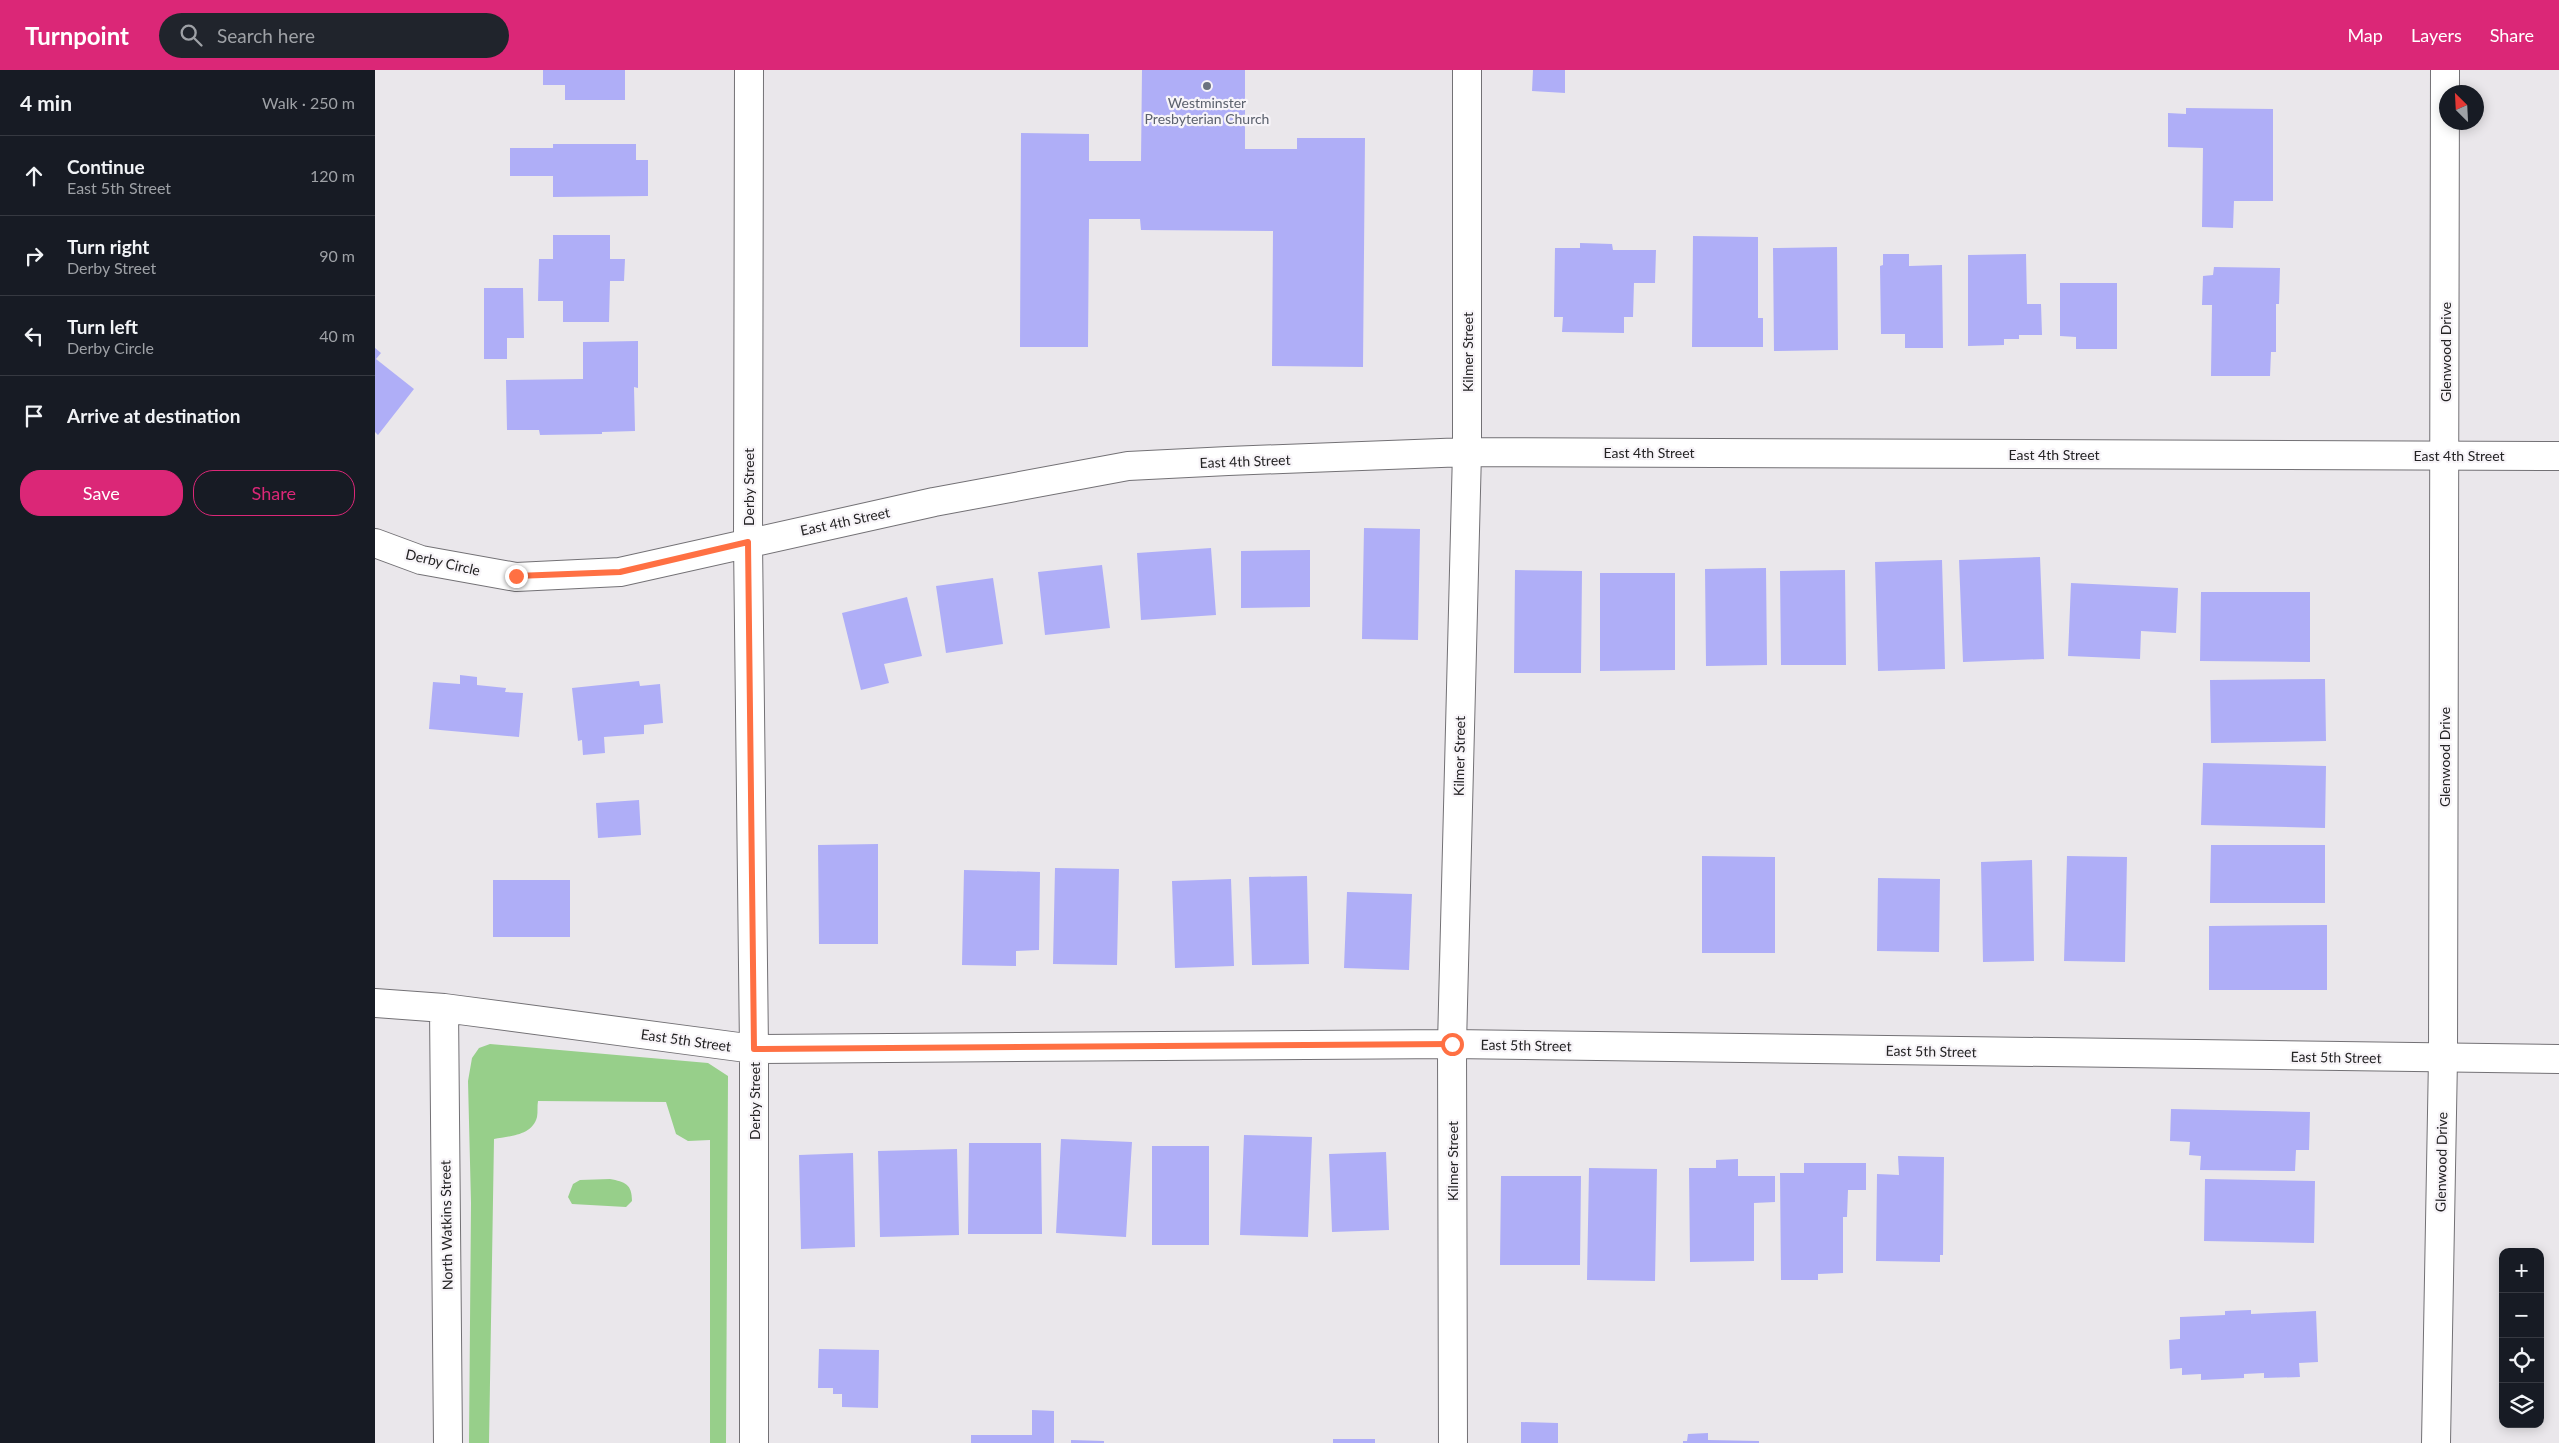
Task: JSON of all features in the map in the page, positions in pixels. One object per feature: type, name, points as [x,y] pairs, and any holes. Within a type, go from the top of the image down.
[{"type":"street","name":"Derby Street","points":[[749,70],[748,542],[754,1049],[754,1443]]},
{"type":"street","name":"Kilmer Street","points":[[1453,1443],[1452,1044],[1467,452],[1467,70]]},
{"type":"street","name":"Glenwood Drive","points":[[2436,1443],[2443,1058],[2445,70]]},
{"type":"street","name":"East 4th Street","points":[[748,542],[934,502],[1128,466],[1467,452],[2559,456]]},
{"type":"street","name":"Derby Circle","points":[[375,543],[421,560],[516,576],[620,572],[748,542]]},
{"type":"street","name":"East 5th Street","points":[[375,1003],[444,1008],[754,1049],[1452,1044],[2559,1059]]},
{"type":"street","name":"North Watkins Street","points":[[444,1008],[448,1443]]},
{"type":"green space","points":[[490,1044],[708,1063],[728,1076],[726,1443],[710,1443],[710,1140],[688,1141],[676,1134],[666,1102],[538,1101],[537,1117],[530,1128],[513,1136],[494,1139],[489,1443],[469,1443],[471,1203],[468,1081],[472,1058],[479,1048]]},
{"type":"green space","points":[[610,1179],[620,1181],[629,1187],[632,1201],[626,1207],[572,1204],[568,1197],[573,1184],[580,1180]]},
{"type":"building","points":[[543,70],[625,70],[625,100],[565,100],[565,85],[543,85]]},
{"type":"building","points":[[1142,70],[1245,70],[1245,149],[1297,149],[1297,138],[1365,138],[1363,367],[1272,366],[1273,231],[1141,230],[1140,219],[1089,219],[1088,347],[1020,347],[1021,133],[1089,134],[1089,161],[1141,161]]},
{"type":"building","points":[[1533,70],[1565,70],[1565,93],[1532,91]]},
{"type":"building","points":[[2186,108],[2273,109],[2273,201],[2234,201],[2233,228],[2202,227],[2203,148],[2168,147],[2168,113],[2186,114]]},
{"type":"building","points":[[553,144],[636,144],[636,160],[648,160],[648,196],[553,197],[553,176],[510,176],[510,148],[553,148]]},
{"type":"building","points":[[553,235],[610,235],[610,259],[625,259],[624,281],[610,281],[609,322],[563,322],[563,301],[538,301],[539,259],[553,259]]},
{"type":"building","points":[[1693,236],[1758,237],[1758,318],[1763,318],[1763,347],[1692,347]]},
{"type":"building","points":[[1580,243],[1612,244],[1613,250],[1656,250],[1655,283],[1634,283],[1633,317],[1624,317],[1624,333],[1562,332],[1563,317],[1554,317],[1555,248],[1580,248]]},
{"type":"building","points":[[1837,247],[1838,350],[1774,351],[1773,248]]},
{"type":"building","points":[[1883,254],[1909,254],[1909,266],[1942,265],[1943,348],[1905,348],[1905,334],[1881,334],[1880,266],[1883,265]]},
{"type":"building","points":[[2026,254],[2027,304],[2041,304],[2042,335],[2019,335],[2019,339],[2004,339],[2004,345],[1968,346],[1968,255]]},
{"type":"building","points":[[2214,267],[2280,268],[2279,304],[2276,304],[2276,352],[2271,352],[2270,376],[2211,376],[2212,305],[2202,305],[2203,276],[2213,275]]},
{"type":"building","points":[[2060,283],[2117,283],[2117,349],[2076,349],[2076,337],[2060,336]]},
{"type":"building","points":[[484,288],[523,288],[524,338],[507,338],[507,359],[484,359]]},
{"type":"building","points":[[638,341],[638,388],[634,387],[635,431],[602,432],[602,434],[540,435],[539,430],[507,430],[506,380],[583,379],[583,342]]},
{"type":"building","points":[[375,348],[381,353],[376,359],[414,389],[378,435],[375,432]]},
{"type":"building","points":[[1364,528],[1420,529],[1418,640],[1362,639]]},
{"type":"building","points":[[1211,548],[1216,615],[1141,620],[1137,553]]},
{"type":"building","points":[[1310,550],[1310,607],[1241,608],[1241,551]]},
{"type":"building","points":[[2040,557],[2044,659],[1963,662],[1959,560]]},
{"type":"building","points":[[1942,560],[1945,669],[1878,671],[1875,562]]},
{"type":"building","points":[[1102,565],[1110,628],[1045,635],[1038,572]]},
{"type":"building","points":[[1766,568],[1767,665],[1706,666],[1705,569]]},
{"type":"building","points":[[1515,570],[1582,571],[1581,673],[1514,673]]},
{"type":"building","points":[[1845,570],[1846,665],[1781,665],[1780,571]]},
{"type":"building","points":[[1600,573],[1675,573],[1675,670],[1600,671]]},
{"type":"building","points":[[993,578],[1003,644],[946,653],[936,586]]},
{"type":"building","points":[[2071,583],[2178,588],[2176,633],[2141,631],[2140,659],[2068,656]]},
{"type":"building","points":[[2201,592],[2310,592],[2310,662],[2200,661]]},
{"type":"building","points":[[907,597],[922,656],[884,664],[889,683],[861,690],[842,613]]},
{"type":"building","points":[[460,675],[477,677],[477,685],[506,688],[505,692],[523,693],[519,737],[429,729],[433,682],[460,684]]},
{"type":"building","points":[[2325,679],[2326,741],[2211,743],[2210,680]]},
{"type":"building","points":[[639,681],[640,686],[660,684],[663,723],[644,725],[644,734],[604,737],[605,753],[583,755],[582,740],[578,741],[572,688]]},
{"type":"building","points":[[2203,763],[2326,766],[2325,828],[2201,825]]},
{"type":"building","points":[[639,800],[641,835],[598,838],[596,803]]},
{"type":"building","points":[[878,844],[878,944],[819,944],[818,845]]},
{"type":"building","points":[[2211,845],[2325,845],[2325,903],[2210,903]]},
{"type":"building","points":[[1702,856],[1775,857],[1775,953],[1702,953]]},
{"type":"building","points":[[2067,856],[2127,857],[2125,962],[2064,961]]},
{"type":"building","points":[[2032,860],[2034,961],[1983,962],[1981,862]]},
{"type":"building","points":[[1055,868],[1119,869],[1117,965],[1053,964]]},
{"type":"building","points":[[964,870],[1040,872],[1039,950],[1016,951],[1016,966],[962,965]]},
{"type":"building","points":[[1307,876],[1309,964],[1252,965],[1249,877]]},
{"type":"building","points":[[1878,878],[1940,879],[1939,952],[1877,951]]},
{"type":"building","points":[[1231,879],[1234,966],[1175,968],[1172,881]]},
{"type":"building","points":[[493,880],[570,880],[570,937],[493,937]]},
{"type":"building","points":[[1347,892],[1412,894],[1409,970],[1344,968]]},
{"type":"building","points":[[2327,925],[2327,990],[2209,990],[2209,926]]},
{"type":"building","points":[[2171,1109],[2310,1112],[2309,1150],[2296,1150],[2295,1171],[2200,1170],[2201,1156],[2189,1155],[2190,1142],[2170,1141]]},
{"type":"building","points":[[1244,1135],[1312,1137],[1308,1237],[1240,1235]]},
{"type":"building","points":[[1061,1139],[1132,1142],[1126,1237],[1056,1233]]},
{"type":"building","points":[[969,1143],[1041,1143],[1042,1234],[968,1234]]},
{"type":"building","points":[[1152,1146],[1209,1146],[1209,1245],[1152,1245]]},
{"type":"building","points":[[957,1149],[959,1235],[880,1237],[878,1151]]},
{"type":"building","points":[[1386,1152],[1389,1230],[1332,1232],[1329,1154]]},
{"type":"building","points":[[853,1153],[855,1247],[801,1249],[799,1155]]},
{"type":"building","points":[[1898,1156],[1944,1157],[1943,1255],[1940,1255],[1940,1262],[1876,1261],[1877,1174],[1899,1175]]},
{"type":"building","points":[[1738,1159],[1738,1176],[1775,1176],[1775,1202],[1754,1203],[1754,1261],[1690,1262],[1689,1168],[1716,1168],[1716,1160]]},
{"type":"building","points":[[1804,1163],[1866,1163],[1866,1190],[1848,1190],[1847,1217],[1843,1217],[1843,1273],[1818,1274],[1818,1280],[1781,1280],[1780,1173],[1804,1173]]},
{"type":"building","points":[[1589,1168],[1657,1169],[1655,1281],[1587,1280]]},
{"type":"building","points":[[1501,1176],[1581,1176],[1580,1265],[1500,1265]]},
{"type":"building","points":[[2205,1179],[2315,1181],[2314,1243],[2204,1241]]},
{"type":"building","points":[[2251,1310],[2251,1314],[2316,1311],[2318,1362],[2299,1363],[2300,1377],[2264,1378],[2264,1373],[2244,1374],[2244,1378],[2201,1380],[2201,1374],[2182,1375],[2182,1368],[2170,1369],[2169,1340],[2180,1339],[2180,1317],[2225,1315],[2225,1311]]},
{"type":"building","points":[[819,1349],[879,1350],[878,1408],[842,1407],[842,1394],[833,1394],[833,1388],[818,1388]]},
{"type":"building","points":[[1032,1410],[1054,1411],[1054,1443],[971,1443],[971,1435],[1032,1435]]},
{"type":"building","points":[[1521,1422],[1558,1423],[1558,1443],[1521,1443]]},
{"type":"building","points":[[1708,1433],[1708,1440],[1759,1441],[1759,1443],[1683,1443],[1683,1441],[1687,1441],[1688,1434]]},
{"type":"building","points":[[1333,1439],[1375,1439],[1375,1443],[1333,1443]]},
{"type":"building","points":[[1071,1440],[1104,1441],[1104,1443],[1071,1443]]},
{"type":"place","name":"Westminster Presbyterian Church","points":[[1207,86]]},
{"type":"route","points":[[516,576],[620,572],[748,542],[754,1049],[1452,1044]]}]
